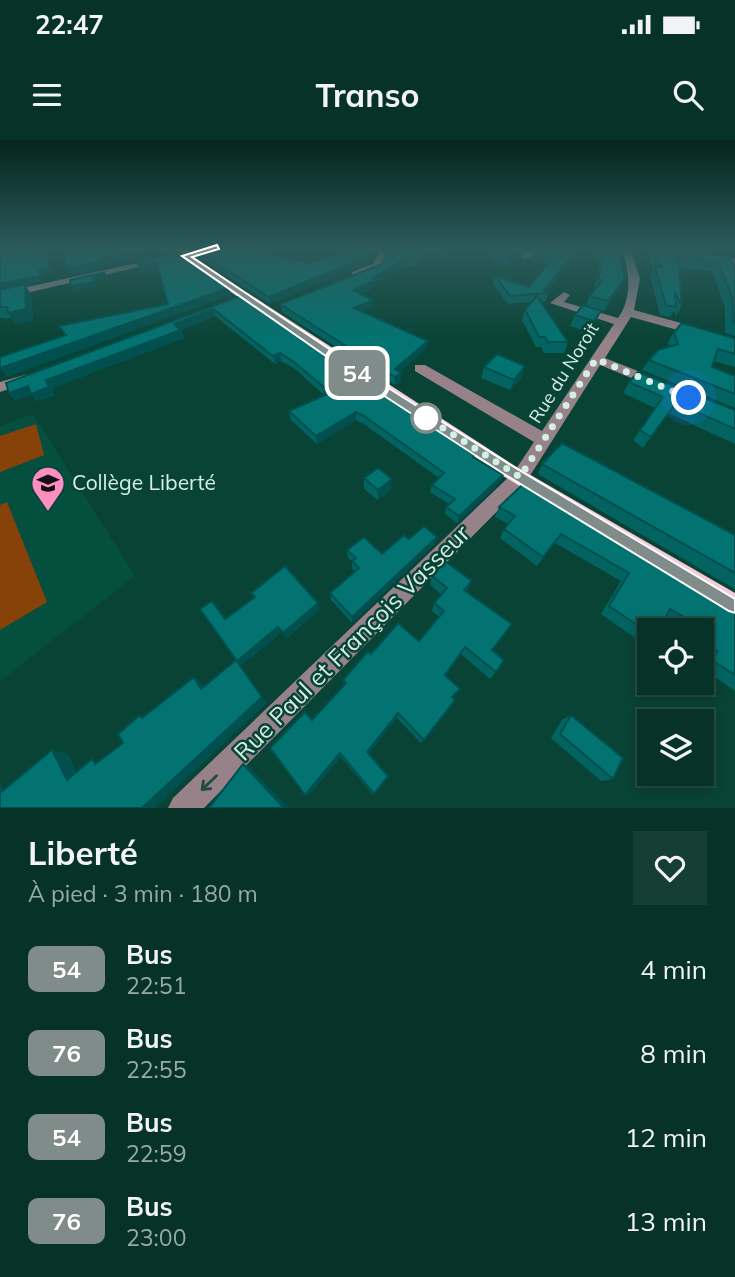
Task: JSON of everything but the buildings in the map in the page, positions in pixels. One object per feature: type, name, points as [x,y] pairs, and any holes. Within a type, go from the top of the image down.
[{"type":"main road","points":[[220,279],[265,312],[520,477],[735,605]]},
{"type":"street","points":[[0,296],[70,279]]},
{"type":"street","points":[[338,282],[345,279]]},
{"type":"street","name":"Rue du Noroit","points":[[520,477],[623,317],[636,279]]},
{"type":"street","points":[[564,295],[556,303],[735,342]]},
{"type":"street","points":[[225,304],[244,297]]},
{"type":"street","points":[[265,312],[287,303]]},
{"type":"street","points":[[596,359],[672,390]]},
{"type":"street","points":[[420,368],[544,440]]},
{"type":"street","points":[[0,387],[38,374]]},
{"type":"street","name":"Rue Paul et François Vasseur","points":[[183,808],[520,477]]},
{"type":"shaded area","name":"Collège Liberté","points":[[33,414],[135,576],[0,681],[0,426]]},
{"type":"shaded area","points":[[36,424],[44,455],[0,472],[0,436]]},
{"type":"shaded area","points":[[7,502],[47,602],[0,630],[0,505]]},
{"type":"bus line","name":"54","points":[[219,279],[509,471],[735,605]]},
{"type":"place","name":"Collège Liberté","points":[[48,513]]},
{"type":"route","points":[[426,418],[424,416],[520,477],[596,359],[689,398]]}]
